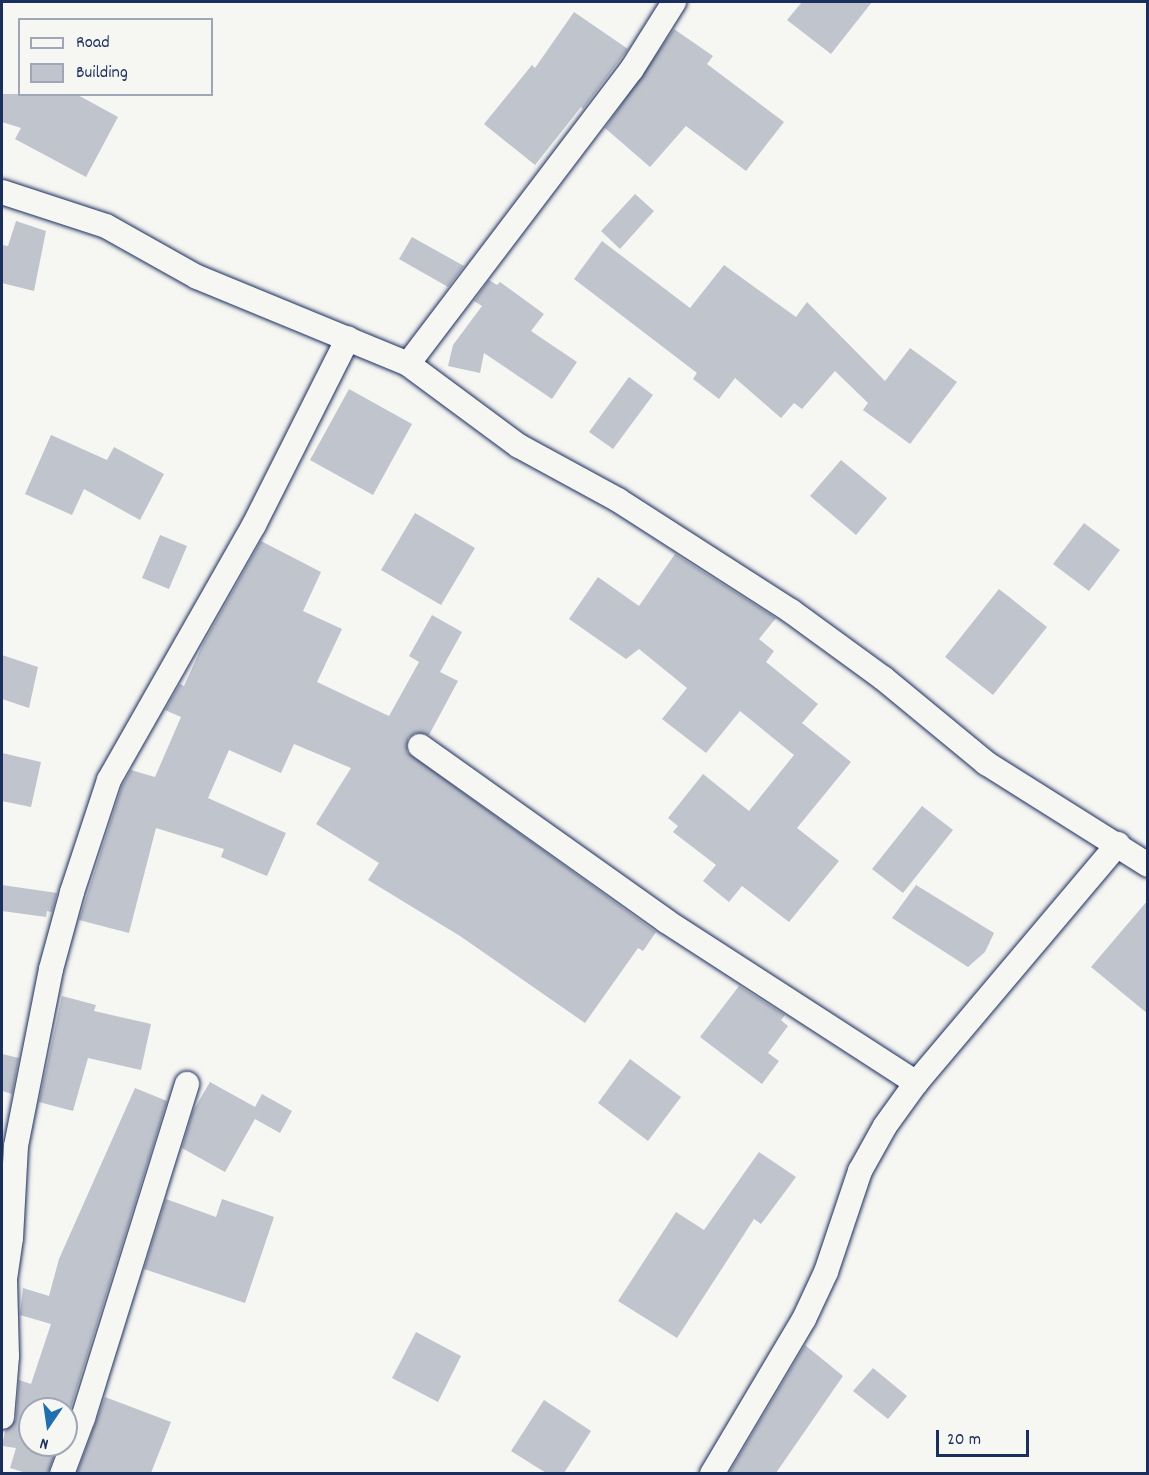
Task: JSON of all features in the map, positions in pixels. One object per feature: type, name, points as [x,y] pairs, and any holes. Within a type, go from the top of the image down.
[{"type":"street","points":[[408,364],[632,69],[674,2]]},
{"type":"street","points":[[2,192],[106,226],[197,277],[408,364],[519,446],[618,500],[791,611],[883,678],[986,763],[1148,865]]},
{"type":"street","points":[[2,1417],[7,1356],[5,1279],[11,1238],[16,1146],[51,969],[72,892],[109,780],[254,525],[348,338]]},
{"type":"street","points":[[420,746],[666,921],[916,1083]]},
{"type":"street","points":[[712,1473],[804,1319],[826,1272],[860,1171],[916,1083],[1118,844]]},
{"type":"street","points":[[62,1473],[83,1418],[187,1084]]},
{"type":"building","points":[[802,2],[872,2],[831,54],[787,20]]},
{"type":"building","points":[[574,12],[628,49],[583,109],[581,107],[535,165],[484,124],[532,65],[535,68]]},
{"type":"building","points":[[674,29],[713,56],[707,64],[784,122],[746,171],[686,126],[650,167],[605,128]]},
{"type":"building","points":[[2,94],[80,96],[118,117],[86,177],[15,139],[21,128],[2,122]]},
{"type":"building","points":[[635,194],[654,211],[620,249],[601,231]]},
{"type":"building","points":[[16,221],[46,231],[34,291],[2,283],[2,245],[8,246]]},
{"type":"building","points":[[412,237],[464,266],[448,287],[399,259]]},
{"type":"building","points":[[602,241],[690,308],[724,265],[796,317],[807,302],[885,381],[910,348],[957,382],[910,444],[863,410],[868,403],[835,371],[802,409],[794,403],[781,418],[735,378],[719,399],[693,379],[697,373],[574,279]]},
{"type":"building","points":[[489,280],[497,285],[500,282],[544,314],[531,331],[577,362],[552,399],[484,353],[480,373],[448,366],[453,345],[482,306],[474,301]]},
{"type":"building","points":[[629,377],[653,395],[613,449],[589,432]]},
{"type":"building","points":[[349,389],[412,424],[373,495],[310,460]]},
{"type":"building","points":[[51,435],[107,460],[114,447],[164,474],[140,520],[84,489],[72,515],[25,494]]},
{"type":"building","points":[[841,460],[887,498],[856,535],[810,496]]},
{"type":"building","points":[[415,513],[475,548],[441,605],[381,570]]},
{"type":"building","points":[[1084,523],[1120,550],[1089,591],[1053,564]]},
{"type":"building","points":[[160,535],[187,546],[169,589],[142,578]]},
{"type":"building","points":[[261,541],[321,572],[303,611],[342,629],[317,682],[389,716],[419,662],[409,656],[432,615],[462,632],[440,672],[458,681],[429,735],[415,733],[408,738],[407,752],[656,932],[643,951],[638,948],[585,1023],[460,936],[368,880],[379,863],[316,824],[351,768],[294,744],[281,773],[229,750],[208,798],[286,833],[267,876],[221,857],[224,849],[156,828],[129,933],[79,920],[122,786],[131,770],[155,777],[181,717],[165,710],[180,684],[184,686],[203,644]]},
{"type":"building","points":[[675,554],[776,618],[759,639],[774,651],[766,662],[818,704],[802,723],[851,762],[797,828],[839,861],[789,922],[742,886],[729,902],[703,881],[716,865],[673,832],[678,826],[668,818],[703,774],[749,811],[794,755],[740,711],[706,753],[662,719],[687,688],[639,649],[626,659],[569,619],[598,577],[639,606]]},
{"type":"building","points":[[999,589],[1047,627],[993,695],[945,657]]},
{"type":"building","points":[[2,655],[38,667],[29,708],[2,699]]},
{"type":"building","points":[[2,753],[41,762],[31,807],[2,801]]},
{"type":"building","points":[[922,806],[953,830],[903,893],[872,869]]},
{"type":"building","points":[[2,885],[57,893],[52,912],[47,911],[46,917],[2,911]]},
{"type":"building","points":[[916,885],[994,933],[985,952],[968,967],[892,918]]},
{"type":"building","points":[[1148,900],[1148,1014],[1091,967]]},
{"type":"building","points":[[739,986],[785,1015],[781,1020],[788,1026],[768,1053],[779,1061],[762,1084],[700,1037]]},
{"type":"building","points":[[62,996],[96,1005],[94,1011],[151,1024],[141,1070],[88,1058],[73,1111],[39,1102]]},
{"type":"building","points":[[2,1054],[19,1058],[12,1094],[2,1091]]},
{"type":"building","points":[[630,1059],[681,1097],[648,1141],[598,1103]]},
{"type":"building","points":[[210,1082],[255,1107],[262,1094],[292,1111],[280,1133],[255,1119],[225,1172],[182,1148],[193,1111]]},
{"type":"building","points":[[135,1088],[167,1101],[74,1397],[18,1397],[18,1457],[54,1457],[48,1473],[26,1473],[10,1468],[16,1448],[2,1446],[5,1431],[16,1419],[19,1380],[31,1384],[51,1324],[20,1315],[23,1288],[49,1296],[59,1259]]},
{"type":"building","points":[[759,1152],[796,1177],[761,1224],[754,1219],[677,1338],[618,1301],[676,1212],[704,1230]]},
{"type":"building","points":[[166,1199],[216,1217],[222,1199],[274,1217],[245,1303],[144,1269]]},
{"type":"building","points":[[416,1332],[461,1356],[438,1402],[392,1378]]},
{"type":"building","points":[[805,1345],[843,1376],[776,1473],[729,1473]]},
{"type":"building","points":[[873,1368],[907,1396],[888,1419],[853,1391]]},
{"type":"building","points":[[105,1397],[171,1422],[151,1473],[77,1473]]},
{"type":"building","points":[[544,1400],[591,1431],[564,1473],[546,1473],[511,1451]]}]
